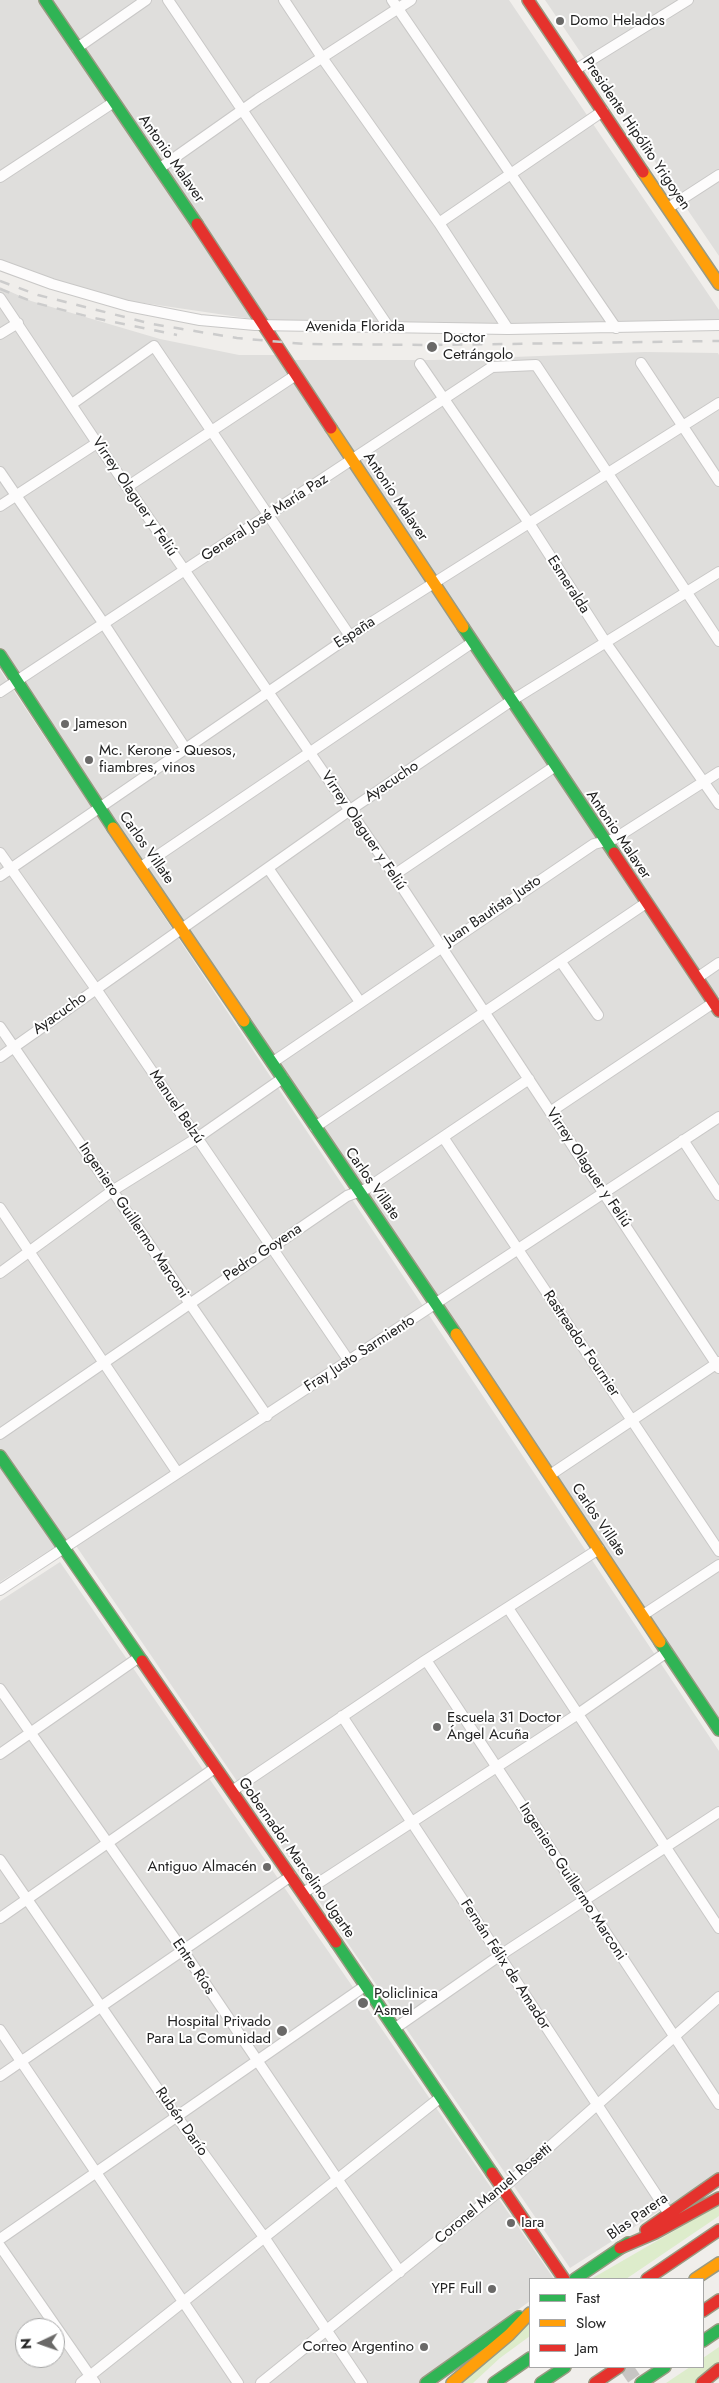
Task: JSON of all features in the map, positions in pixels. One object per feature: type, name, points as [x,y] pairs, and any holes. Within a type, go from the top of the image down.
[{"type":"main road","name":"Antonio Malaver","points":[[45,0],[266,326],[352,461],[434,582],[554,767],[716,1007]]},
{"type":"main road","name":"Presidente Hipólito Yrigoyen","points":[[528,0],[717,278]]},
{"type":"main road","name":"Carlos Villate","points":[[0,655],[100,809],[182,927],[436,1304],[719,1730]]},
{"type":"main road","name":"Gobernador Marcelino Ugarte","points":[[0,1456],[63,1550],[303,1893],[563,2278]]},
{"type":"main road","name":"Blas Parera","points":[[575,2278],[719,2179]]},
{"type":"main road","points":[[620,2248],[655,2234],[719,2198]]},
{"type":"main road","points":[[648,2278],[719,2230]]},
{"type":"main road","points":[[696,2278],[719,2263]]},
{"type":"main road","points":[[704,2310],[719,2300]]},
{"type":"main road","points":[[426,2383],[529,2312]]},
{"type":"main road","points":[[452,2383],[509,2335],[529,2312]]},
{"type":"main road","points":[[704,2340],[719,2330]]},
{"type":"main road","points":[[494,2383],[529,2359]]},
{"type":"main road","points":[[541,2383],[564,2368]]},
{"type":"main road","points":[[646,2380],[664,2368]]},
{"type":"main road","points":[[702,2383],[719,2369]]},
{"type":"main road","points":[[595,2383],[615,2370]]},
{"type":"main road","points":[[712,2383],[719,2378]]},
{"type":"street","points":[[77,48],[146,0]]},
{"type":"street","points":[[168,0],[388,326]]},
{"type":"street","points":[[284,0],[323,59],[439,223],[508,329]]},
{"type":"street","points":[[392,0],[616,328]]},
{"type":"street","points":[[160,168],[242,110],[411,0]]},
{"type":"street","points":[[575,70],[688,0]]},
{"type":"street","points":[[0,177],[114,102]]},
{"type":"street","points":[[439,223],[602,111]]},
{"type":"street","points":[[668,208],[719,175]]},
{"type":"street","name":"Avenida Florida","points":[[0,265],[52,284],[128,306],[200,320],[266,326],[388,326],[508,329],[719,325]]},
{"type":"street","name":"Virrey Olaguer y Feliú","points":[[0,298],[72,404],[96,443],[394,875],[718,1365]]},
{"type":"street","points":[[0,334],[18,323]]},
{"type":"street","points":[[72,404],[154,346],[350,636]]},
{"type":"street","points":[[641,363],[719,481]]},
{"type":"street","name":"Esmeralda","points":[[420,364],[529,523],[606,643],[719,804]]},
{"type":"street","name":"General José María Paz","points":[[0,692],[492,367],[536,365],[609,473]]},
{"type":"street","points":[[127,487],[296,375]]},
{"type":"street","name":"España","points":[[0,876],[350,636],[719,403]]},
{"type":"street","points":[[0,506],[96,443]]},
{"type":"street","points":[[0,472],[104,624],[185,748]]},
{"type":"street","points":[[609,473],[719,641]]},
{"type":"street","name":"Ayacucho","points":[[0,1057],[182,927],[511,701],[719,572]]},
{"type":"street","points":[[141,867],[473,642]]},
{"type":"street","points":[[394,875],[554,767]]},
{"type":"street","name":"Juan Bautista Justo","points":[[272,1062],[440,946],[594,844],[614,839],[719,772]]},
{"type":"street","name":"Manuel Belzú","points":[[0,853],[96,989],[349,1361]]},
{"type":"street","points":[[268,868],[360,1002]]},
{"type":"street","points":[[315,1127],[646,904]]},
{"type":"street","points":[[561,962],[598,1015]]},
{"type":"street","points":[[697,978],[719,964]]},
{"type":"street","points":[[550,1112],[716,1007]]},
{"type":"street","name":"Ingeniero Guillermo Marconi","points":[[0,1027],[266,1416]]},
{"type":"street","points":[[0,1273],[112,1191],[197,1138],[283,1078]]},
{"type":"street","name":"Pedro Goyena","points":[[0,1434],[271,1247],[528,1079]]},
{"type":"street","name":"Fray Justo Sarmiento","points":[[0,1590],[719,1117]]},
{"type":"street","name":"Rastreador Fournier","points":[[443,1136],[719,1551]]},
{"type":"street","points":[[683,1140],[719,1195]]},
{"type":"street","points":[[0,1208],[177,1472]]},
{"type":"street","points":[[550,1475],[718,1365]]},
{"type":"street","points":[[232,1792],[426,1660],[599,1549]]},
{"type":"street","points":[[642,1615],[719,1565]]},
{"type":"street","points":[[508,1608],[719,1928]]},
{"type":"street","points":[[303,1893],[578,1714],[667,1652]]},
{"type":"street","points":[[0,1754],[138,1658]]},
{"type":"street","name":"Ingeniero Guillermo Marconi","points":[[426,1660],[719,2104]]},
{"type":"street","name":"Entre Ríos","points":[[0,1689],[182,1949],[400,2272]]},
{"type":"street","name":"Fernán Félix de Amador","points":[[342,1716],[669,2214]]},
{"type":"street","points":[[0,1918],[215,1768]]},
{"type":"street","points":[[394,2029],[499,1956],[719,1812]]},
{"type":"street","name":"Rubén Darío","points":[[0,1860],[177,2117],[264,2237],[362,2383]]},
{"type":"street","points":[[0,2076],[182,1949],[291,1876]]},
{"type":"street","points":[[0,2238],[366,1986]]},
{"type":"street","name":"Coronel Manuel Rosetti","points":[[262,2383],[503,2188],[598,2106],[719,1997]]},
{"type":"street","points":[[0,2030],[238,2383]]},
{"type":"street","points":[[81,2383],[92,2379],[184,2301],[441,2097]]},
{"type":"street","points":[[0,2246],[92,2379]]},
{"type":"shaded area","points":[[0,0],[509,0],[719,310],[719,321],[510,325],[280,323],[130,301],[48,278],[0,262]]},
{"type":"shaded area","points":[[545,0],[719,0],[719,256]]},
{"type":"shaded area","points":[[0,287],[31,301],[160,339],[239,355],[275,355],[284,360],[434,360],[645,352],[718,353],[719,355],[719,996],[710,1000],[719,1013],[719,1360],[552,1470],[0,648]]},
{"type":"shaded area","points":[[0,670],[719,1751],[719,2173],[570,2268],[70,1537],[0,1582]]},
{"type":"shaded area","points":[[719,1368],[719,1730],[550,1475]]},
{"type":"shaded area","points":[[60,1562],[553,2278],[529,2278],[529,2302],[419,2383],[0,2383],[0,1601]]},
{"type":"green space","points":[[719,2205],[719,2216],[627,2278],[593,2278]]},
{"type":"green space","points":[[529,2324],[529,2337],[500,2358],[473,2383],[460,2383]]},
{"type":"green space","points":[[719,2347],[719,2364],[696,2383],[666,2383],[688,2368],[704,2368],[704,2357]]},
{"type":"tunnel","points":[[627,2368],[637,2383]]},
{"type":"railway","points":[[0,281],[38,295],[152,324],[237,338],[305,344],[432,345],[719,341]]},
{"type":"railway","points":[[0,289],[36,303],[94,318],[177,335]]},
{"type":"traffic: fast","points":[[45,0],[197,224]]},
{"type":"traffic: fast","points":[[463,627],[614,853]]},
{"type":"traffic: fast","points":[[0,655],[113,828]]},
{"type":"traffic: fast","points":[[244,1021],[456,1334]]},
{"type":"traffic: fast","points":[[0,1456],[142,1661]]},
{"type":"traffic: fast","points":[[660,1642],[719,1730]]},
{"type":"traffic: fast","points":[[336,1942],[492,2173]]},
{"type":"traffic: fast","points":[[576,2278],[628,2243]]},
{"type":"traffic: fast","points":[[426,2383],[519,2317]]},
{"type":"traffic: fast","points":[[704,2340],[719,2330]]},
{"type":"traffic: fast","points":[[494,2383],[529,2359]]},
{"type":"traffic: fast","points":[[541,2383],[564,2368]]},
{"type":"traffic: fast","points":[[641,2383],[664,2368]]},
{"type":"traffic: slow","points":[[643,172],[719,284]]},
{"type":"traffic: slow","points":[[331,428],[463,627]]},
{"type":"traffic: slow","points":[[113,828],[244,1021]]},
{"type":"traffic: slow","points":[[456,1334],[660,1642]]},
{"type":"traffic: slow","points":[[696,2278],[719,2263]]},
{"type":"traffic: slow","points":[[452,2383],[509,2335],[529,2314]]},
{"type":"traffic: jam","points":[[528,0],[643,172]]},
{"type":"traffic: jam","points":[[197,224],[331,428]]},
{"type":"traffic: jam","points":[[614,853],[719,1011]]},
{"type":"traffic: jam","points":[[142,1661],[336,1942]]},
{"type":"traffic: jam","points":[[492,2173],[563,2278]]},
{"type":"traffic: jam","points":[[646,2230],[719,2179]]},
{"type":"traffic: jam","points":[[620,2248],[655,2233],[719,2198]]},
{"type":"traffic: jam","points":[[648,2278],[719,2230]]},
{"type":"traffic: jam","points":[[704,2310],[719,2300]]},
{"type":"traffic: jam","points":[[595,2383],[618,2368]]},
{"type":"traffic: jam","points":[[702,2383],[719,2369]]},
{"type":"place","name":"Domo Helados","points":[[560,21]]},
{"type":"place","name":"Doctor Cetrángolo","points":[[432,347]]},
{"type":"place","name":"Jameson","points":[[65,724]]},
{"type":"place","name":"Mc. Kerone - Quesos, fiambres, vinos","points":[[89,760]]},
{"type":"place","name":"Escuela 31 Doctor Ángel Acuña","points":[[437,1727]]},
{"type":"place","name":"Antiguo Almacén","points":[[267,1867]]},
{"type":"place","name":"Policlinica Asmel","points":[[363,2003]]},
{"type":"place","name":"Hospital Privado Para La Comunidad","points":[[282,2031]]},
{"type":"place","name":"Iara","points":[[511,2223]]},
{"type":"place","name":"YPF Full","points":[[492,2289]]},
{"type":"place","name":"Correo Argentino","points":[[424,2347]]}]
